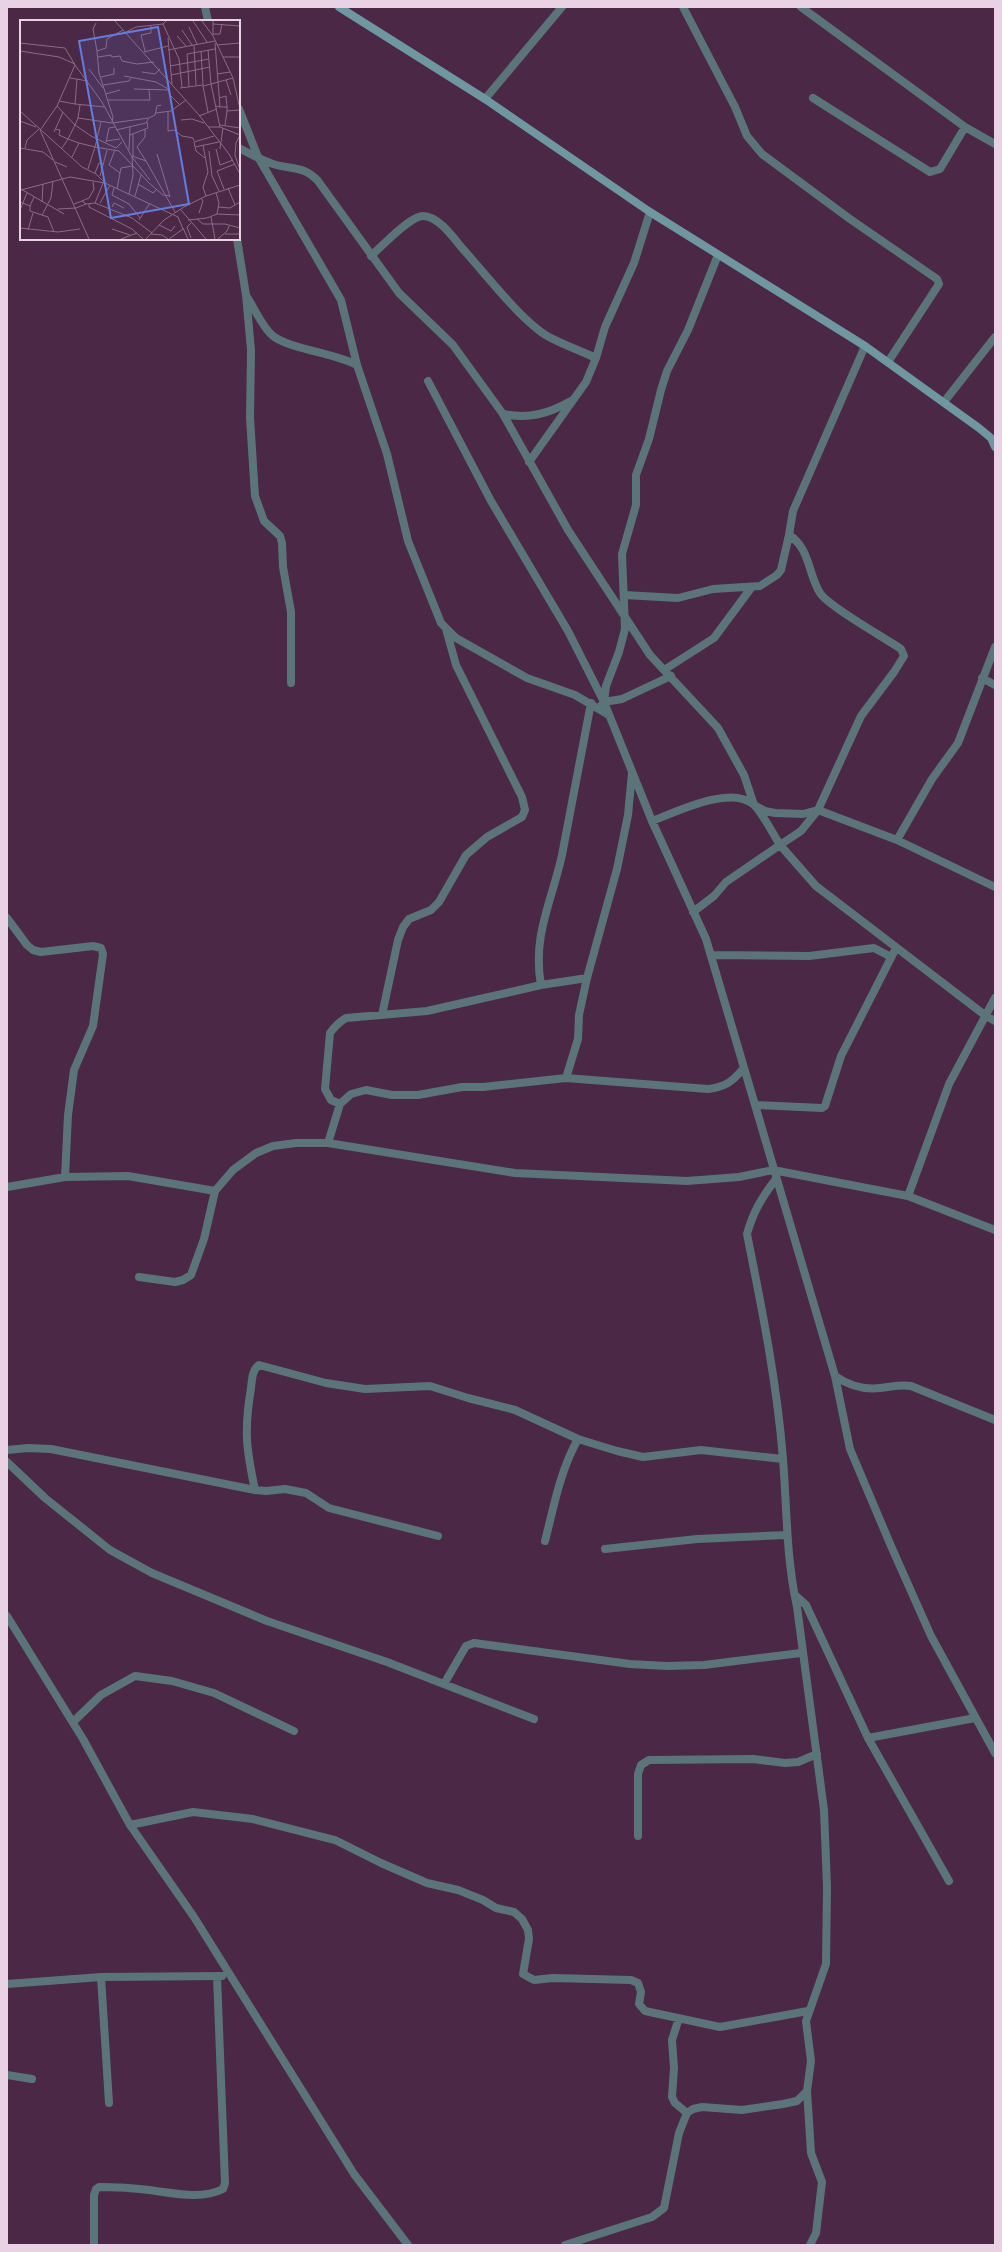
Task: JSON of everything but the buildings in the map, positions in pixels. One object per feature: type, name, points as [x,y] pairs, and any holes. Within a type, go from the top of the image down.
[{"type":"street","points":[[206,7],[208,20]]},
{"type":"street","points":[[339,7],[485,100],[650,212],[865,346],[993,439],[995,447]]},
{"type":"street","points":[[485,100],[562,7]]},
{"type":"street","points":[[683,7],[735,107],[747,136],[762,154],[937,279],[939,284],[888,362]]},
{"type":"street","points":[[800,7],[965,127],[995,144]]},
{"type":"street","points":[[813,98],[930,172],[940,169],[965,127]]},
{"type":"street","points":[[240,112],[258,157],[341,300],[357,365],[387,454],[408,541],[445,629],[456,665],[522,797],[525,810],[522,818],[487,837],[466,855],[439,902],[432,910],[409,918],[403,927],[398,940],[382,1015]]},
{"type":"street","points":[[240,148],[275,164],[301,169],[310,173],[318,181],[399,293],[453,345],[503,414],[568,530],[650,655],[718,728],[744,775],[754,805],[780,845],[816,886],[986,1016],[995,1020]]},
{"type":"street","points":[[529,462],[586,382],[596,358],[605,327],[634,263],[650,212]]},
{"type":"street","points":[[371,256],[407,223],[421,216],[429,216],[435,219],[529,321],[548,336],[596,358]]},
{"type":"street","points":[[237,240],[246,295],[251,350],[250,418],[255,496],[264,520],[280,536],[282,543],[282,567],[291,612],[291,683]]},
{"type":"street","points":[[602,705],[606,686],[623,640],[626,619],[622,554],[636,505],[636,475],[649,439],[667,371],[688,330],[718,255]]},
{"type":"street","points":[[246,295],[272,335],[292,344],[344,359],[357,365]]},
{"type":"street","points":[[944,402],[995,337]]},
{"type":"street","points":[[624,595],[678,598],[713,589],[751,588],[766,584],[781,570],[793,511],[865,346]]},
{"type":"street","points":[[428,381],[491,501],[568,631],[602,705],[610,715],[652,821],[706,939],[743,1069],[756,1105],[773,1170],[835,1376],[850,1449],[931,1636],[995,1753]]},
{"type":"street","points":[[503,414],[530,416],[544,414],[574,400]]},
{"type":"street","points":[[693,912],[714,896],[726,882],[801,831],[818,810],[861,716],[904,656],[901,649],[820,593],[810,564],[795,538],[788,535]]},
{"type":"street","points":[[664,670],[714,638],[751,588]]},
{"type":"street","points":[[445,629],[456,638],[527,678],[575,694],[591,703],[602,705],[622,699],[671,676]]},
{"type":"street","points":[[897,840],[932,779],[958,743],[995,647]]},
{"type":"street","points":[[982,678],[995,685]]},
{"type":"street","points":[[541,985],[537,952],[561,857],[591,703]]},
{"type":"street","points":[[566,1078],[578,1039],[579,1015],[587,978],[617,869],[628,815],[632,770]]},
{"type":"street","points":[[652,821],[692,806],[726,797],[738,798],[765,811],[774,813],[803,814],[818,810],[897,840],[995,887]]},
{"type":"street","points":[[7,918],[33,950],[41,952],[94,946],[101,948],[103,954],[93,1026],[74,1070],[68,1115],[65,1177]]},
{"type":"street","points":[[711,955],[809,956],[874,948],[891,957]]},
{"type":"street","points":[[756,1105],[822,1108],[825,1106],[841,1056],[896,948]]},
{"type":"street","points":[[340,1104],[331,1100],[325,1089],[330,1033],[335,1025],[346,1018],[426,1011],[541,985],[587,978]]},
{"type":"street","points":[[908,1196],[949,1084],[995,998]]},
{"type":"street","points":[[328,1143],[340,1104],[351,1094],[366,1090],[392,1095],[418,1095],[462,1086],[483,1088],[566,1078],[708,1089],[723,1087],[732,1083],[743,1069]]},
{"type":"street","points":[[139,1277],[175,1282],[183,1280],[191,1275],[204,1239],[215,1191],[233,1170],[256,1153],[273,1146],[296,1143],[328,1143],[515,1173],[687,1181],[739,1177],[773,1170],[908,1196],[995,1230]]},
{"type":"street","points":[[7,1187],[65,1177],[128,1176],[215,1191]]},
{"type":"street","points":[[776,1179],[760,1200],[752,1215],[747,1234],[771,1354],[783,1459],[786,1535],[824,1810],[828,1935],[826,1964],[817,1994],[808,2011],[806,2021],[811,2061],[807,2091],[811,2153],[822,2182],[816,2234],[810,2245]]},
{"type":"street","points":[[255,1490],[246,1443],[246,1422],[253,1374],[259,1365],[326,1383],[357,1388],[430,1386],[468,1398],[515,1410],[578,1440],[643,1457],[701,1450],[783,1459]]},
{"type":"street","points":[[835,1376],[847,1384],[872,1389],[901,1385],[911,1386],[995,1420]]},
{"type":"street","points":[[545,1541],[561,1478],[569,1455],[578,1440]]},
{"type":"street","points":[[7,1450],[28,1448],[51,1449],[255,1490],[266,1491],[285,1489],[306,1493],[329,1508],[438,1536]]},
{"type":"street","points":[[7,1462],[45,1498],[110,1550],[152,1573],[267,1621],[387,1662],[534,1719]]},
{"type":"street","points":[[605,1549],[697,1539],[786,1535]]},
{"type":"street","points":[[794,1595],[806,1605],[868,1738],[949,1881]]},
{"type":"street","points":[[7,1616],[73,1722],[130,1825],[194,1918],[354,2174],[408,2245]]},
{"type":"street","points":[[444,1684],[466,1646],[474,1643],[630,1664],[667,1666],[704,1665],[802,1653]]},
{"type":"street","points":[[73,1722],[101,1695],[135,1676],[172,1681],[214,1693],[294,1731]]},
{"type":"street","points":[[868,1738],[975,1718]]},
{"type":"street","points":[[984,1734],[995,1739]]},
{"type":"street","points":[[638,1836],[638,1774],[641,1765],[649,1760],[753,1759],[785,1763],[798,1762],[817,1754]]},
{"type":"street","points":[[130,1825],[194,1812],[253,1819],[335,1840],[381,1864],[427,1883],[458,1890],[484,1900],[496,1908],[514,1912],[522,1919],[528,1930],[529,1939],[523,1969],[523,1974],[527,1978],[534,1980],[553,1978],[631,1980],[638,1983],[641,1992],[639,2004],[645,2011],[720,2027],[808,2011]]},
{"type":"street","points":[[94,2245],[94,2195],[96,2190],[100,2187],[148,2190],[184,2195],[216,2193],[223,2189],[225,2183],[218,1976]]},
{"type":"street","points":[[7,1984],[101,1977],[229,1976]]},
{"type":"street","points":[[101,1977],[109,2103]]},
{"type":"street","points":[[679,2018],[672,2040],[674,2068],[672,2096],[675,2103],[686,2114]]},
{"type":"street","points":[[7,2075],[32,2079]]},
{"type":"street","points":[[565,2245],[652,2217],[664,2208],[679,2133],[686,2114],[693,2109],[702,2107],[742,2110],[797,2102],[807,2091]]}]
